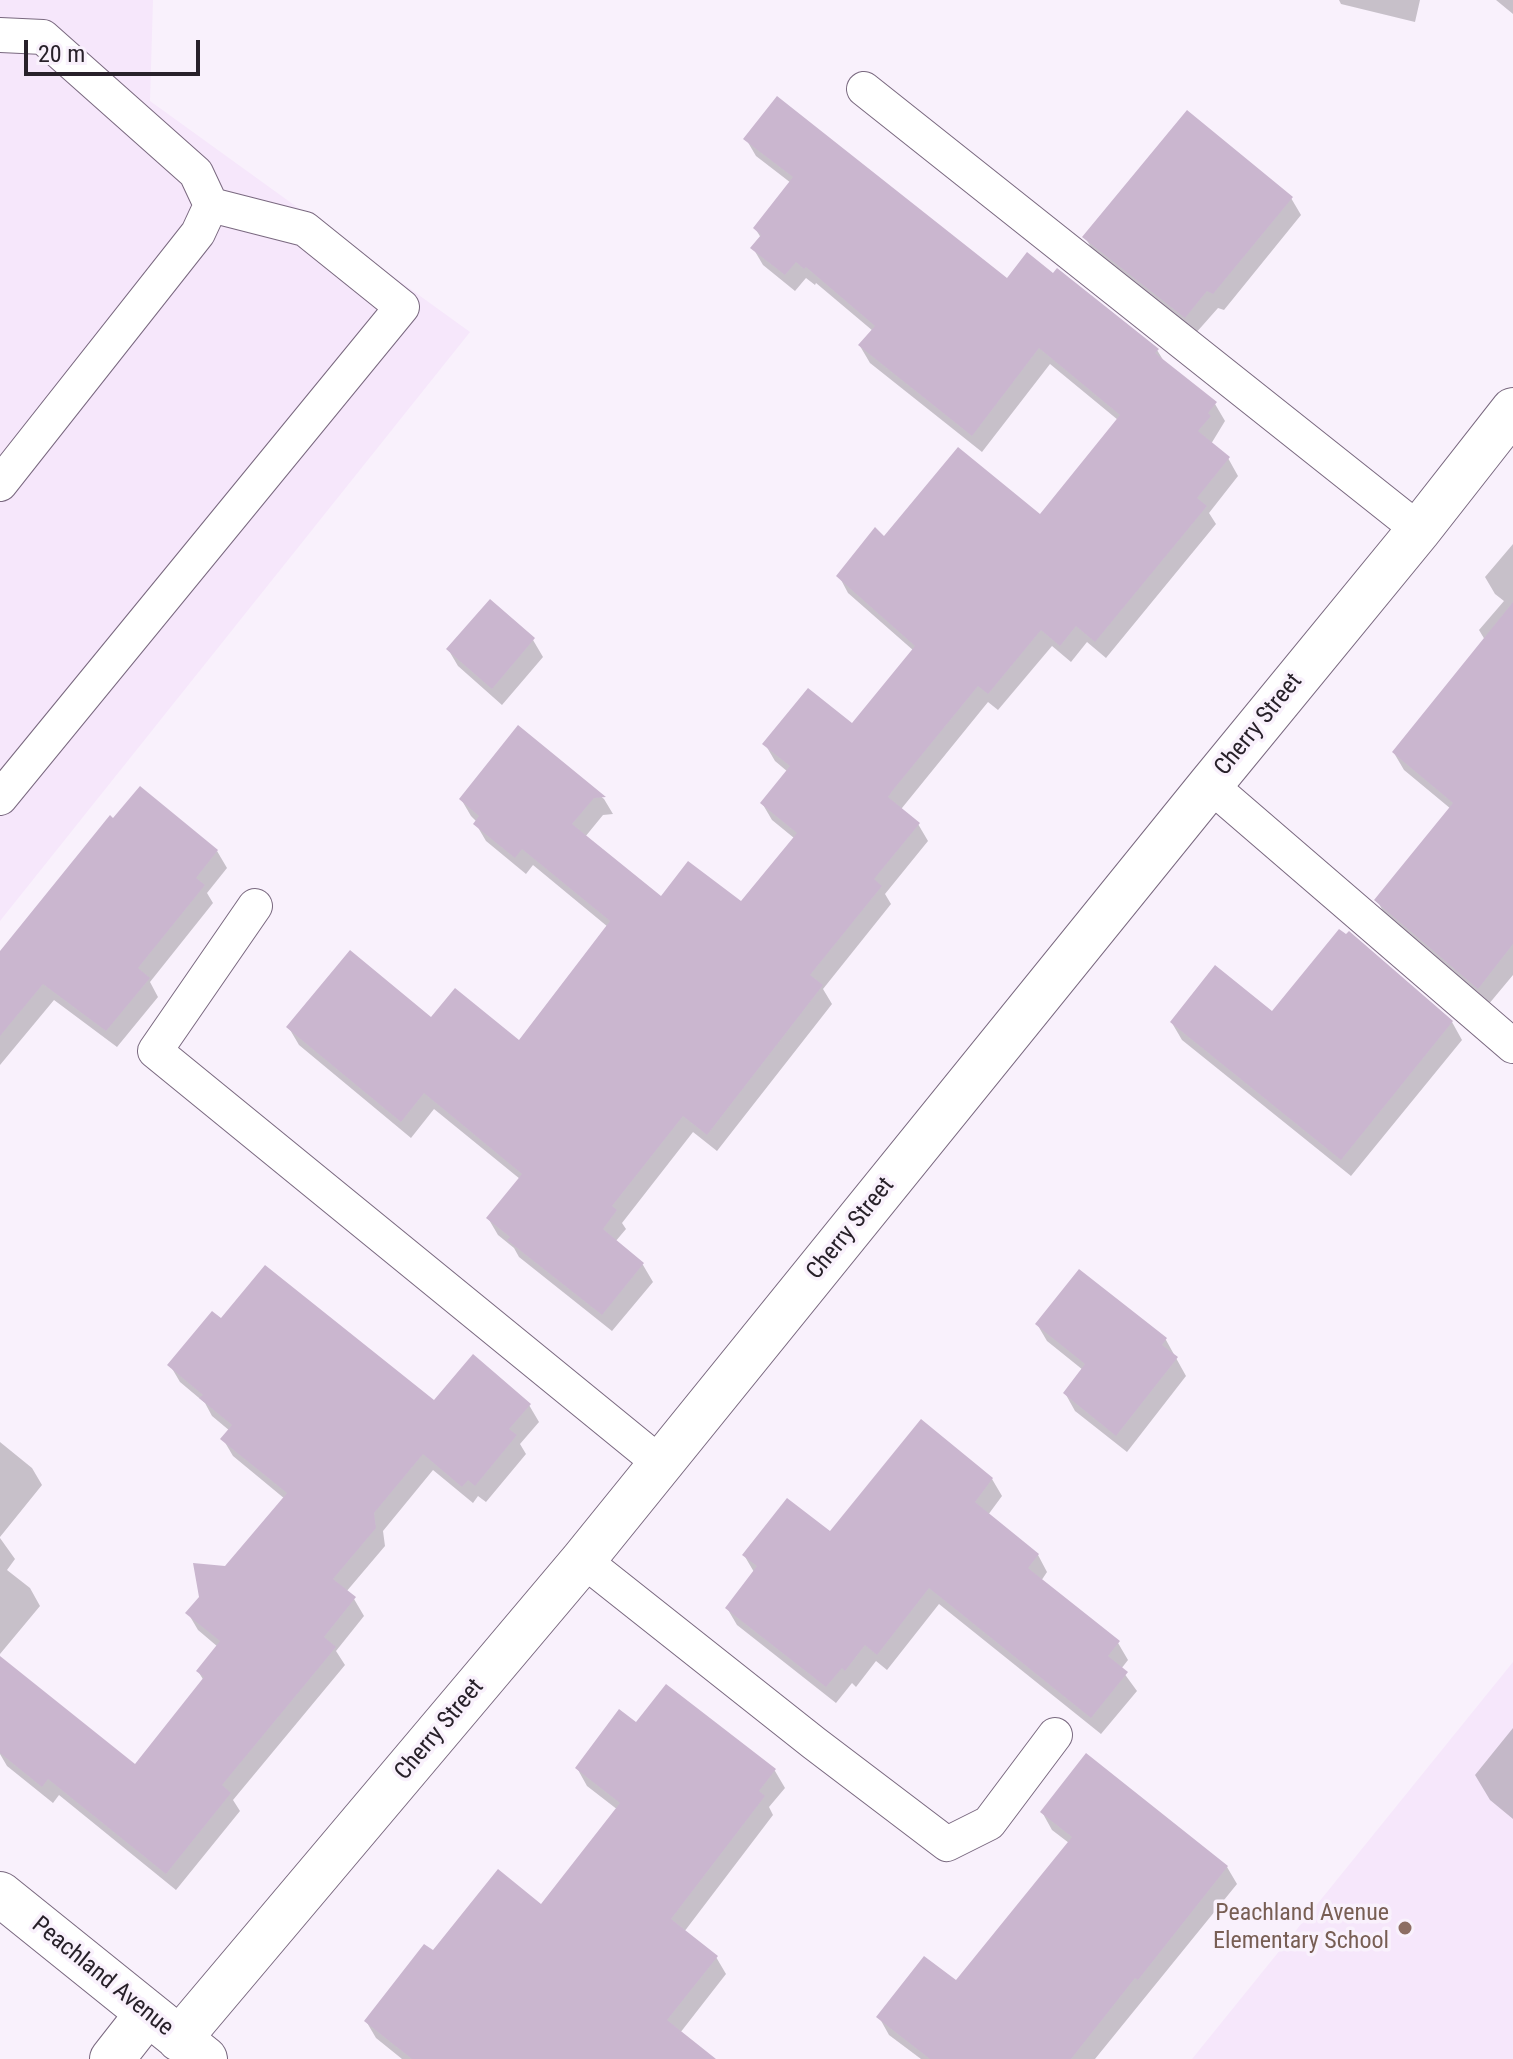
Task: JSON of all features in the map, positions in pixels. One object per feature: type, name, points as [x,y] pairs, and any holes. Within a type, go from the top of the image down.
[{"type":"street","name":"Cherry Street","points":[[112,2059],[177,2037],[583,1560],[1513,410]]},
{"type":"street","name":"Peachland Avenue","points":[[0,1894],[177,2037]]},
{"type":"lane","points":[[0,35],[43,37],[196,173],[211,205]]},
{"type":"lane","points":[[864,89],[1419,530]]},
{"type":"lane","points":[[0,484],[198,233],[211,205]]},
{"type":"lane","points":[[0,798],[402,307],[305,229],[211,205]]},
{"type":"lane","points":[[1210,785],[1513,1046]]},
{"type":"lane","points":[[255,906],[155,1051],[661,1464]]},
{"type":"lane","points":[[583,1560],[947,1844],[989,1823],[1055,1735]]},
{"type":"shaded area","points":[[0,0],[153,0],[150,101],[470,332],[0,921]]},
{"type":"shaded area","name":"Peachland Avenue Elementary School","points":[[1513,1662],[1513,2059],[1192,2059],[1403,1798]]},
{"type":"building","points":[[777,96],[1007,278],[1027,252],[1053,273],[1057,268],[1159,349],[1155,353],[1217,402],[1208,413],[1211,416],[1198,431],[1230,457],[1197,498],[1207,506],[1095,642],[1076,626],[1060,646],[1041,630],[988,694],[978,686],[893,790],[888,797],[920,823],[874,879],[882,886],[810,975],[823,985],[707,1135],[683,1116],[612,1206],[617,1210],[603,1229],[644,1263],[602,1315],[507,1240],[510,1237],[486,1218],[522,1174],[424,1093],[401,1122],[286,1027],[350,950],[431,1017],[455,988],[519,1040],[610,921],[522,849],[515,858],[473,824],[479,816],[459,799],[518,725],[606,797],[594,798],[572,824],[661,896],[688,861],[741,901],[797,833],[760,803],[790,766],[762,744],[808,688],[852,723],[915,646],[836,576],[875,527],[884,536],[958,447],[1040,514],[1120,415],[1039,348],[972,436],[858,345],[875,326],[806,267],[804,269],[796,262],[785,275],[750,248],[761,235],[753,228],[793,177],[743,139]]},
{"type":"building","points":[[1187,110],[1293,197],[1213,294],[1207,291],[1185,318],[1082,237]]},
{"type":"building","points":[[490,599],[535,638],[492,689],[446,649]]},
{"type":"building","points":[[1513,602],[1513,944],[1478,989],[1374,900],[1453,803],[1392,752]]},
{"type":"building","points":[[140,786],[218,850],[196,878],[205,885],[138,968],[150,978],[106,1031],[43,984],[0,1036],[0,951],[110,815],[113,818]]},
{"type":"building","points":[[1339,929],[1346,934],[1349,931],[1453,1021],[1341,1160],[1170,1022],[1215,965],[1272,1011]]},
{"type":"building","points":[[265,1265],[434,1400],[473,1354],[531,1404],[509,1429],[517,1435],[475,1486],[468,1480],[462,1487],[423,1454],[374,1513],[376,1528],[333,1579],[356,1597],[324,1637],[336,1647],[222,1785],[231,1793],[166,1874],[48,1779],[42,1787],[0,1753],[0,1656],[135,1764],[204,1677],[196,1671],[220,1641],[185,1613],[199,1597],[193,1563],[225,1566],[287,1493],[220,1439],[232,1425],[199,1398],[203,1395],[167,1365],[212,1311],[221,1318]]},
{"type":"building","points":[[1079,1269],[1167,1338],[1162,1345],[1178,1357],[1116,1436],[1063,1393],[1085,1364],[1035,1324]]},
{"type":"building","points":[[921,1419],[993,1478],[975,1502],[1039,1554],[1028,1568],[1120,1641],[1108,1656],[1128,1672],[1091,1718],[929,1588],[877,1655],[865,1645],[845,1671],[842,1668],[826,1687],[725,1608],[757,1566],[742,1555],[787,1498],[830,1531]]},
{"type":"building","points":[[666,1684],[776,1769],[759,1791],[765,1796],[671,1919],[718,1956],[667,2020],[716,2059],[412,2059],[364,2021],[424,1944],[433,1950],[498,1869],[541,1904],[620,1803],[575,1768],[619,1709],[636,1722]]},
{"type":"building","points":[[1086,1753],[1228,1866],[1071,2059],[930,2059],[876,2017],[924,1956],[956,1980],[1072,1837],[1040,1812]]},
{"type":"place","name":"Peachland Avenue Elementary School","points":[[1405,1928]]}]
